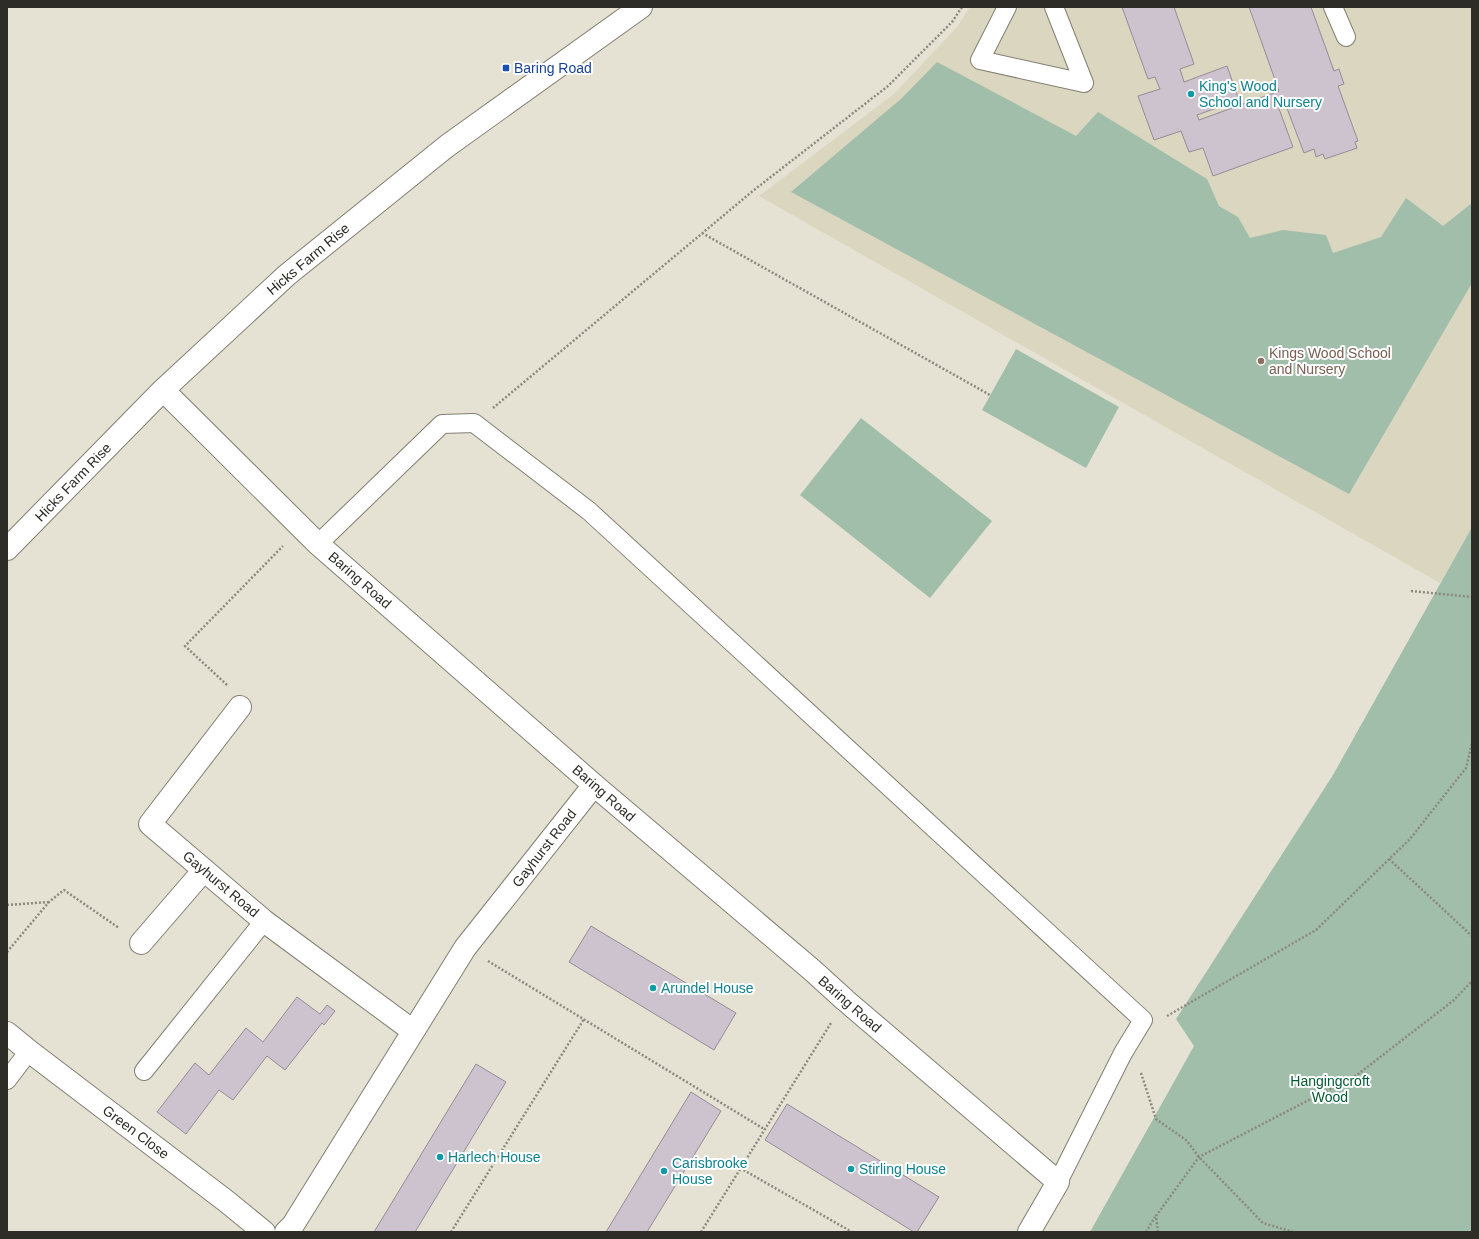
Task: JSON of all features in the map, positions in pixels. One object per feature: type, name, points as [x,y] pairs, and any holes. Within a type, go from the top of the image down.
[{"type":"street","name":"Hicks Farm Rise","points":[[7,549],[163,390],[287,275],[447,146],[640,7]]},
{"type":"street","name":"Baring Road","points":[[163,390],[318,544],[594,785],[1058,1182]]},
{"type":"street","name":"Gayhurst Road","points":[[240,707],[150,824],[264,921],[413,1031]]},
{"type":"street","name":"Gayhurst Road","points":[[286,1232],[292,1225],[465,948],[594,785]]},
{"type":"street","points":[[141,943],[204,870]]},
{"type":"street","name":"Green Close","points":[[7,1033],[226,1201],[264,1232]]},
{"type":"street","points":[[1029,1232],[1058,1182]]},
{"type":"lane","points":[[1007,7],[980,60],[1084,83],[1054,7]]},
{"type":"lane","points":[[1333,7],[1346,37]]},
{"type":"lane","points":[[318,544],[442,424],[474,423],[589,511],[1147,1014],[1124,1053],[1058,1182]]},
{"type":"lane","points":[[144,1071],[264,921]]},
{"type":"lane","points":[[7,1080],[29,1051]]},
{"type":"path","points":[[474,423],[754,190],[888,86],[952,22],[962,7]]},
{"type":"path","points":[[702,234],[990,395]]},
{"type":"path","points":[[240,707],[230,688],[185,646],[301,527]]},
{"type":"path","points":[[1411,591],[1472,597]]},
{"type":"path","points":[[1147,1014],[1161,1019],[1316,930],[1410,839],[1466,768],[1472,742]]},
{"type":"path","points":[[1390,859],[1472,936]]},
{"type":"path","points":[[7,952],[49,902],[64,890],[141,943]]},
{"type":"path","points":[[7,905],[49,902]]},
{"type":"path","points":[[465,948],[764,1129]]},
{"type":"path","points":[[1146,1232],[1199,1157],[1357,1074],[1454,1000],[1472,981]]},
{"type":"path","points":[[701,1232],[845,1000]]},
{"type":"path","points":[[451,1232],[584,1019]]},
{"type":"path","points":[[1124,1053],[1141,1072],[1156,1119],[1186,1140],[1199,1157],[1263,1223],[1293,1232]]},
{"type":"path","points":[[740,1168],[852,1232]]},
{"type":"path","points":[[1156,1216],[1158,1232]]},
{"type":"shaded area","name":"Kings Wood School and Nursery","points":[[970,7],[1472,7],[1472,527],[1440,583],[759,196],[894,94],[957,27]]},
{"type":"green space","points":[[937,62],[1076,136],[1098,112],[1207,179],[1219,206],[1238,217],[1250,238],[1283,230],[1326,235],[1333,253],[1381,237],[1406,198],[1443,226],[1472,203],[1472,283],[1349,494],[791,192],[902,98]]},
{"type":"green space","points":[[1016,349],[1119,407],[1086,468],[982,410]]},
{"type":"green space","points":[[861,418],[992,521],[930,598],[800,495]]},
{"type":"green space","name":"Hangingcroft Wood","points":[[1472,527],[1472,1232],[1090,1232],[1194,1046],[1176,1019],[1333,775]]},
{"type":"building","name":"King's Wood School and Nursery","points":[[1122,7],[1174,7],[1194,64],[1180,69],[1184,82],[1227,66],[1239,100],[1197,115],[1199,120],[1279,91],[1249,7],[1311,7],[1334,71],[1339,69],[1344,84],[1338,86],[1358,141],[1355,142],[1357,148],[1325,159],[1323,154],[1316,157],[1314,149],[1304,153],[1285,103],[1278,106],[1293,147],[1213,176],[1203,148],[1189,152],[1181,131],[1154,140],[1138,96],[1160,89],[1155,77],[1148,79]]},
{"type":"building","name":"Arundel House","points":[[591,926],[736,1013],[714,1050],[569,962]]},
{"type":"building","points":[[297,997],[320,1014],[327,1005],[335,1011],[324,1025],[322,1023],[285,1070],[267,1056],[233,1100],[219,1090],[186,1134],[157,1112],[195,1063],[209,1075],[246,1028],[263,1042]]},
{"type":"building","name":"Harlech House","points":[[476,1064],[506,1082],[415,1232],[374,1232]]},
{"type":"building","name":"Carisbrooke House","points":[[691,1092],[721,1111],[647,1232],[606,1232]]},
{"type":"building","name":"Stirling House","points":[[787,1104],[939,1197],[917,1232],[914,1232],[765,1140]]},
{"type":"place","name":"Baring Road","points":[[506,68]]},
{"type":"place","name":"King's Wood School and Nursery","points":[[1191,94]]},
{"type":"place","name":"Kings Wood School and Nursery","points":[[1261,361]]},
{"type":"place","name":"Arundel House","points":[[653,988]]},
{"type":"place","name":"Harlech House","points":[[440,1157]]},
{"type":"place","name":"Stirling House","points":[[851,1169]]},
{"type":"place","name":"Carisbrooke House","points":[[664,1171]]}]
